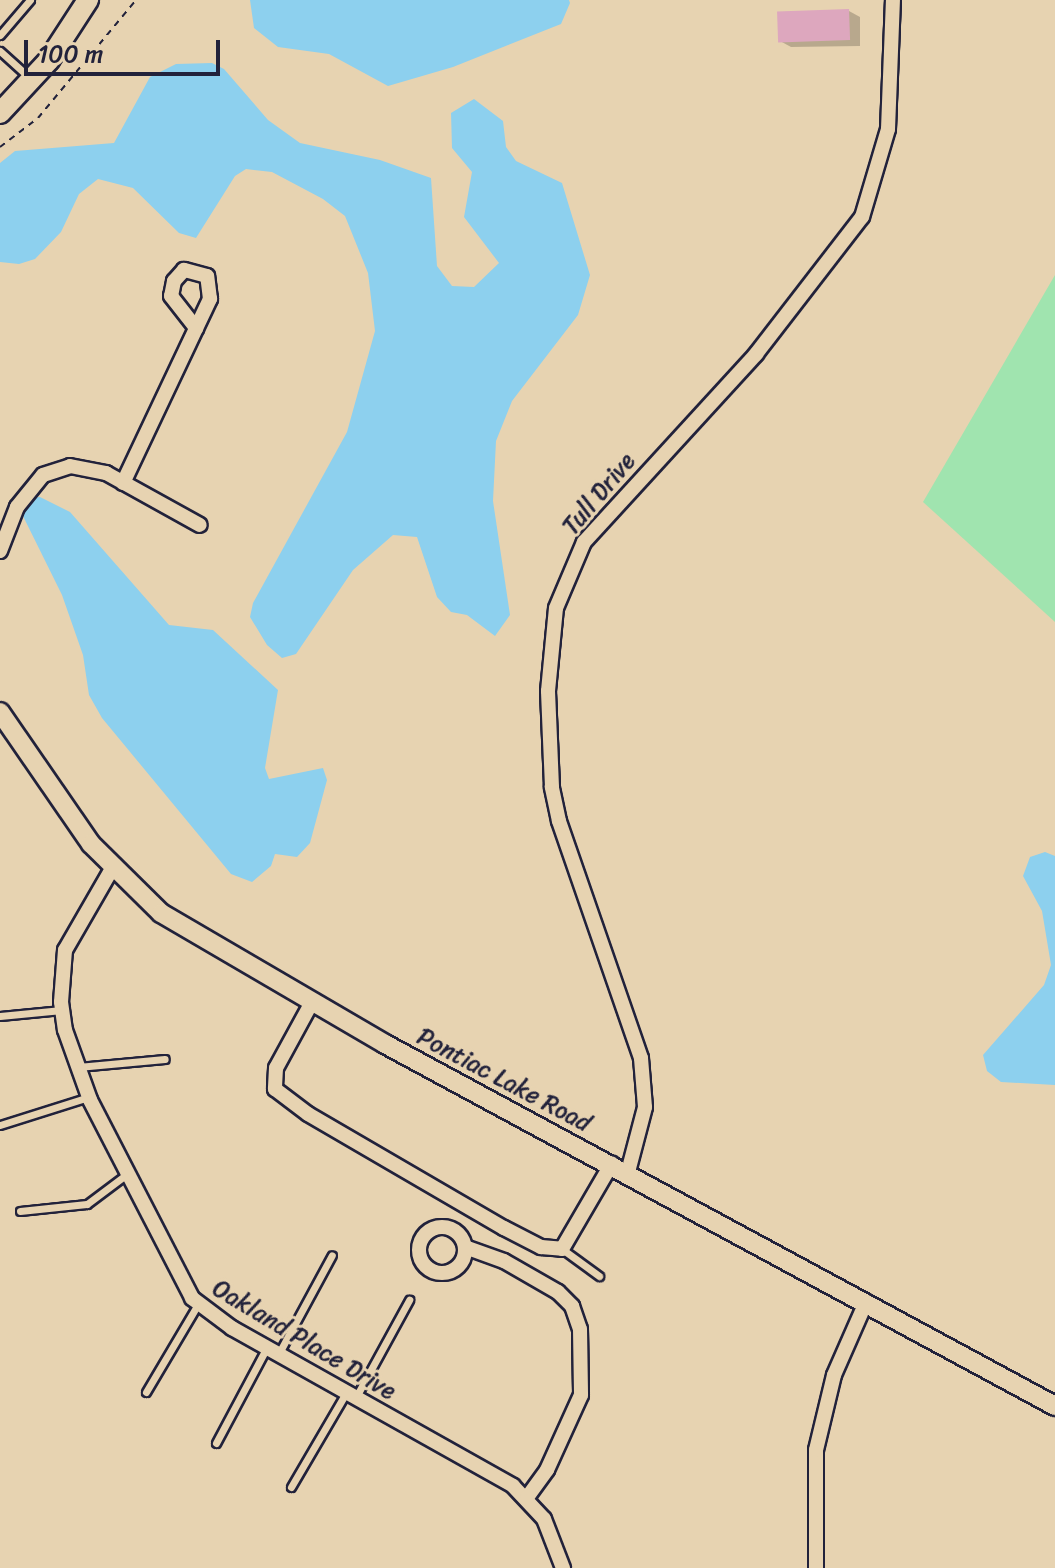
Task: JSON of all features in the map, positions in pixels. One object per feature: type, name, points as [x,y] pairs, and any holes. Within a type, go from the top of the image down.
[{"type":"main road","points":[[0,113],[32,80],[88,0]]},
{"type":"street","name":"Tull Drive","points":[[562,1249],[620,1168],[645,1107],[641,1058],[559,821],[552,787],[548,691],[556,608],[584,542],[767,341],[862,217],[888,129],[893,0]]},
{"type":"street","points":[[123,483],[196,328]]},
{"type":"street","points":[[0,551],[17,507],[43,475],[70,466],[123,483],[200,525]]},
{"type":"street","name":"Pontiac Lake Road","points":[[0,712],[91,844],[161,913],[312,1002],[1055,1406]]},
{"type":"street","name":"Oakland Place Drive","points":[[113,867],[65,950],[62,1010],[76,1067],[89,1097],[198,1304],[350,1396],[491,1472],[527,1498],[544,1519],[563,1568]]},
{"type":"street","points":[[312,1002],[272,1080],[284,1099],[504,1228],[541,1247],[562,1249]]},
{"type":"street","points":[[465,1247],[504,1261],[558,1292],[572,1306],[580,1329],[581,1395],[547,1470],[527,1498]]},
{"type":"street","points":[[816,1568],[816,1450],[834,1375],[866,1302]]},
{"type":"lane","points":[[0,35],[30,0]]},
{"type":"lane","points":[[0,51],[32,80]]},
{"type":"lane","points":[[0,1016],[62,1010]]},
{"type":"lane","points":[[76,1067],[165,1059]]},
{"type":"lane","points":[[0,1125],[89,1097]]},
{"type":"lane","points":[[20,1211],[87,1204],[127,1174]]},
{"type":"lane","points":[[562,1249],[599,1276]]},
{"type":"lane","points":[[216,1443],[332,1255]]},
{"type":"lane","points":[[291,1487],[409,1300]]},
{"type":"lane","points":[[146,1392],[198,1304]]},
{"type":"path","points":[[0,147],[38,118],[136,0]]},
{"type":"green space","points":[[1055,275],[1055,622],[923,502]]},
{"type":"water","points":[[250,0],[569,0],[570,3],[561,24],[453,67],[388,86],[329,54],[278,47],[254,28]]},
{"type":"water","points":[[212,63],[224,69],[268,120],[300,143],[380,160],[431,178],[437,266],[452,286],[474,287],[499,263],[464,217],[472,172],[452,148],[451,113],[474,99],[503,121],[506,147],[516,161],[562,183],[590,275],[578,315],[512,401],[496,441],[493,501],[510,615],[495,636],[467,615],[451,612],[437,597],[417,537],[393,535],[353,570],[296,654],[282,658],[267,645],[250,617],[253,603],[347,432],[375,331],[368,273],[345,216],[323,199],[272,172],[246,169],[235,176],[196,238],[179,233],[133,188],[98,179],[79,194],[61,232],[35,259],[19,264],[0,262],[0,163],[15,151],[114,143],[150,77],[176,64]]},
{"type":"water","points":[[40,497],[70,512],[169,625],[213,630],[278,690],[265,768],[269,779],[323,768],[327,780],[310,843],[297,857],[275,854],[271,866],[252,882],[231,874],[102,718],[89,695],[83,655],[62,595],[21,512],[28,498]]},
{"type":"water","points":[[1045,852],[1055,856],[1055,1085],[1001,1082],[987,1071],[983,1055],[1044,985],[1051,965],[1042,911],[1023,876],[1030,857]]},
{"type":"building","points":[[849,9],[850,40],[778,42],[777,12]]}]
